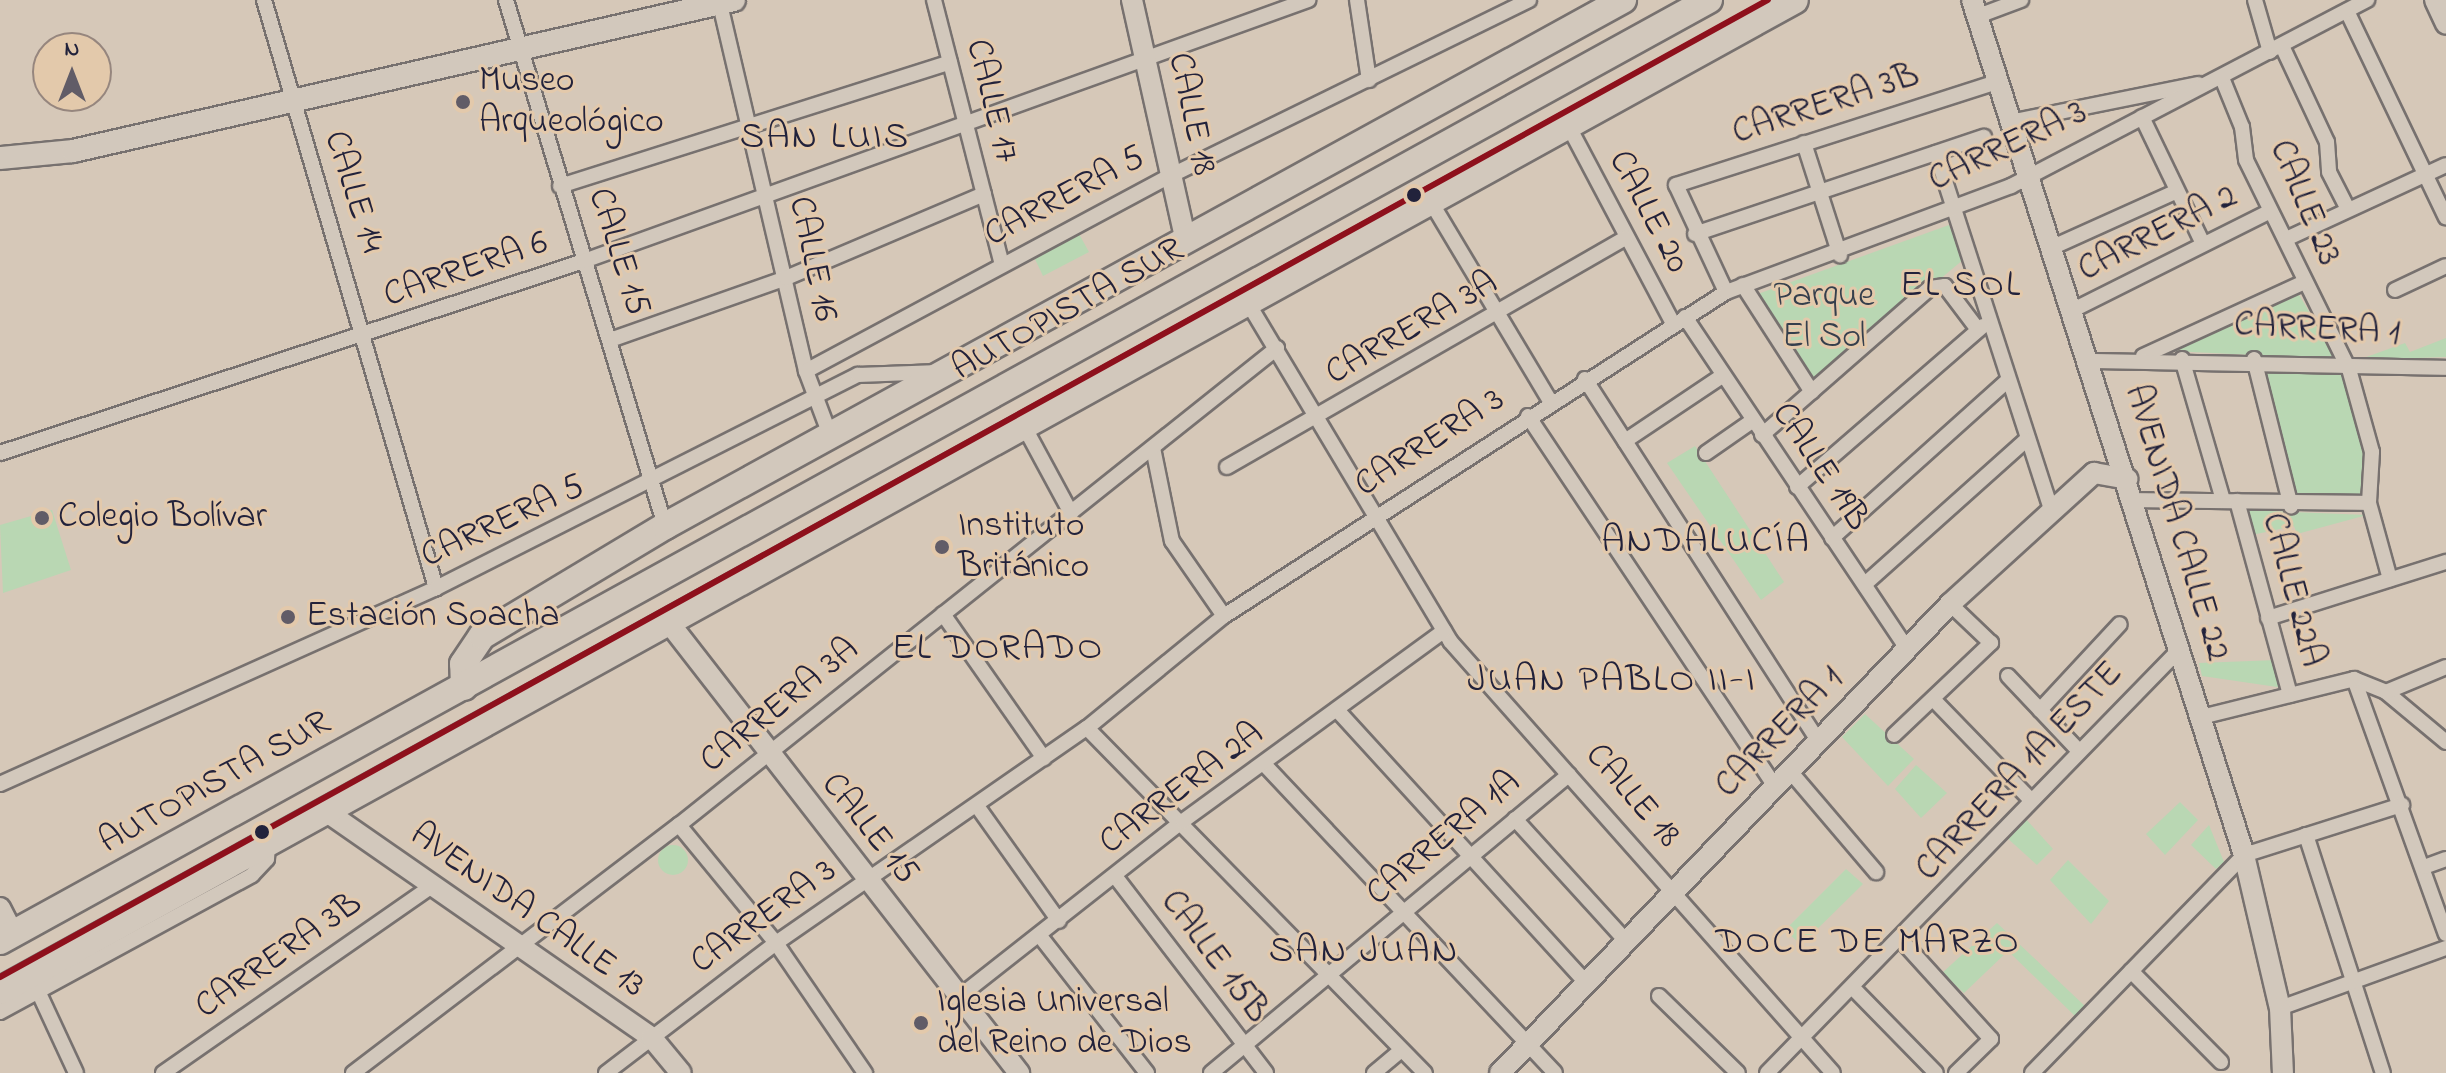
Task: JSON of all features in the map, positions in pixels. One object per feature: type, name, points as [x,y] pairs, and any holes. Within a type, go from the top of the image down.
[{"type":"highway","name":"AUTOPISTA SUR","points":[[464,687],[463,664],[482,636],[665,526],[1623,0]]},
{"type":"highway","name":"AUTOPISTA SUR","points":[[4,926],[464,687],[1709,0]]},
{"type":"highway","points":[[0,991],[670,624],[1795,0]]},
{"type":"main road","points":[[0,158],[73,151],[520,45],[724,1]]},
{"type":"street","name":"CALLE 14","points":[[264,0],[291,98],[366,336],[436,588]]},
{"type":"street","name":"CALLE 15","points":[[506,0],[665,526]]},
{"type":"street","name":"CALLE 17","points":[[934,0],[1002,264]]},
{"type":"street","name":"CALLE 18","points":[[1132,0],[1168,177],[1186,241]]},
{"type":"street","name":"CARRERA 6","points":[[0,453],[366,336],[584,261],[766,192],[1308,0]]},
{"type":"street","points":[[1357,0],[1369,80]]},
{"type":"street","name":"CARRERA 5","points":[[806,371],[1168,177],[1529,0]]},
{"type":"street","points":[[1975,8],[2021,0]]},
{"type":"street","points":[[2255,0],[2276,49],[2327,142],[2329,172],[2347,207]]},
{"type":"street","name":"CARRERA 3","points":[[606,1073],[776,943],[1087,728],[1224,616],[1372,515],[1726,292],[1840,255],[2027,174],[2222,78],[2367,0]]},
{"type":"street","points":[[2435,0],[2446,24]]},
{"type":"street","name":"CALLE 16","points":[[724,1],[806,371],[830,435]]},
{"type":"street","name":"AVENIDA CALLE 22","points":[[1975,8],[2134,500],[2244,855],[2280,1008],[2283,1073]]},
{"type":"street","points":[[2347,11],[2446,218]]},
{"type":"street","points":[[560,186],[950,62]]},
{"type":"street","points":[[2010,122],[2222,78]]},
{"type":"street","name":"CALLE 23","points":[[2222,78],[2242,127],[2246,160],[2349,369],[2372,452],[2369,503],[2390,579]]},
{"type":"street","name":"CARRERA 3B","points":[[1695,234],[1674,188],[1999,81]]},
{"type":"street","points":[[2142,117],[2203,244]]},
{"type":"street","name":"CALLE 20","points":[[1569,127],[1626,238],[1679,321]]},
{"type":"street","points":[[1726,292],[1695,234],[1984,137]]},
{"type":"street","points":[[1804,143],[1840,255]]},
{"type":"street","points":[[1936,153],[1957,205],[2026,440],[2051,510]]},
{"type":"street","name":"CARRERA 2","points":[[2286,239],[2347,207],[2425,177],[2446,165]]},
{"type":"street","points":[[2053,247],[2177,191]]},
{"type":"street","points":[[610,340],[786,278],[984,194]]},
{"type":"street","points":[[1431,202],[1550,401]]},
{"type":"street","name":"CARRERA 2","points":[[2073,310],[2271,211]]},
{"type":"street","name":"CARRERA 3A","points":[[1227,467],[1316,419],[1626,238]]},
{"type":"street","points":[[2395,290],[2446,266]]},
{"type":"street","points":[[2139,358],[2305,282]]},
{"type":"street","points":[[1743,285],[1812,392]]},
{"type":"street","points":[[1762,435],[1930,288],[1945,286],[1976,327]]},
{"type":"street","name":"CALLE 18","points":[[1248,303],[1444,631],[1833,1073]]},
{"type":"street","name":"CALLE 19B","points":[[1679,321],[1722,376],[1907,649]]},
{"type":"street","points":[[1797,487],[1976,327],[1992,324]]},
{"type":"street","name":"CARRERA 3A","points":[[353,1073],[679,825],[1277,348]]},
{"type":"street","name":"CALLE 22A","points":[[2182,359],[2268,618],[2290,695]]},
{"type":"street","points":[[2254,359],[2291,506]]},
{"type":"street","name":"CARRERA 1","points":[[2089,361],[2254,359],[2349,369],[2446,368]]},
{"type":"street","name":"CARRERA 5","points":[[0,784],[436,588],[654,484],[858,375],[946,372]]},
{"type":"street","points":[[1625,441],[1722,376]]},
{"type":"street","points":[[1585,379],[1818,741]]},
{"type":"street","points":[[1832,538],[2008,380]]},
{"type":"street","points":[[1528,416],[1775,786]]},
{"type":"street","points":[[1706,453],[1752,421]]},
{"type":"street","points":[[1025,428],[1071,513]]},
{"type":"street","points":[[1865,584],[2026,440]]},
{"type":"street","points":[[1153,448],[1172,541],[1224,616]]},
{"type":"street","name":"CARRERA 1","points":[[1500,1073],[1950,604],[2094,473],[2127,479]]},
{"type":"street","points":[[2134,500],[2230,500],[2291,506],[2369,503]]},
{"type":"street","points":[[2268,618],[2446,562]]},
{"type":"street","points":[[1894,735],[1991,643],[1950,604]]},
{"type":"street","points":[[943,614],[1044,758]]},
{"type":"street","name":"CALLE 15","points":[[670,624],[765,755],[867,878],[1019,1073]]},
{"type":"street","points":[[2040,710],[2120,624]]},
{"type":"street","name":"CARRERA 2A","points":[[959,997],[1181,823],[1444,631]]},
{"type":"street","name":"CARRERA 1A ESTE","points":[[1767,1073],[1903,942],[2077,749],[2181,648]]},
{"type":"street","points":[[2386,692],[2446,667]]},
{"type":"street","points":[[2008,676],[2077,749]]},
{"type":"street","points":[[2354,679],[2446,933]]},
{"type":"street","points":[[2201,717],[2354,679],[2386,692],[2446,742]]},
{"type":"street","points":[[1933,699],[2030,799]]},
{"type":"street","points":[[1338,711],[1586,983]]},
{"type":"street","points":[[1087,728],[1425,1073]]},
{"type":"street","points":[[1264,764],[1555,1073]]},
{"type":"street","points":[[1790,771],[1876,872]]},
{"type":"street","name":"CARRERA 1A","points":[[1211,1073],[1569,775]]},
{"type":"street","points":[[2032,1073],[2244,855],[2402,805]]},
{"type":"street","points":[[977,806],[1059,921]]},
{"type":"street","name":"AVENIDA CALLE 13","points":[[327,812],[517,950],[652,1038],[681,1073]]},
{"type":"street","points":[[1515,819],[1627,942]]},
{"type":"street","points":[[679,825],[776,943],[865,1073]]},
{"type":"street","points":[[2306,835],[2383,1073]]},
{"type":"street","points":[[0,1012],[252,875],[267,859],[268,844]]},
{"type":"street","points":[[2424,867],[2446,859]]},
{"type":"street","name":"CALLE 15B","points":[[1115,876],[1266,1073]]},
{"type":"street","name":"CARRERA 3B","points":[[163,1073],[429,888]]},
{"type":"street","points":[[1040,936],[1147,1073]]},
{"type":"street","points":[[1903,942],[1991,1039],[1956,1073]]},
{"type":"street","points":[[2280,1008],[2446,948]]},
{"type":"street","points":[[2131,971],[2221,1062]]},
{"type":"street","points":[[1854,989],[1936,1073]]},
{"type":"street","points":[[38,991],[76,1073]]},
{"type":"street","points":[[1659,996],[1738,1073]]},
{"type":"street","points":[[1374,1073],[1401,1050]]},
{"type":"green space","name":"Parque El Sol","points":[[1949,225],[1964,259],[1814,385],[1755,295]]},
{"type":"green space","points":[[1078,232],[1089,252],[1043,276],[1033,255]]},
{"type":"green space","points":[[2298,293],[2337,359],[2171,351]]},
{"type":"green space","points":[[2446,338],[2446,357],[2358,360],[2405,343],[2410,352]]},
{"type":"green space","points":[[2261,367],[2346,374],[2365,443],[2362,494],[2294,498]]},
{"type":"green space","points":[[1695,446],[1784,582],[1761,600],[1667,463]]},
{"type":"green space","points":[[52,510],[71,570],[3,593],[0,525]]},
{"type":"green space","points":[[2246,510],[2367,515],[2297,534],[2294,526],[2252,535]]},
{"type":"green space","points":[[2277,660],[2284,688],[2202,676],[2199,663]]},
{"type":"green space","points":[[1865,714],[1914,759],[1888,786],[1842,737]]},
{"type":"green space","points":[[1916,765],[1947,793],[1921,818],[1895,789]]},
{"type":"green space","points":[[2180,802],[2198,820],[2165,855],[2146,834]]},
{"type":"green space","points":[[2025,818],[2053,849],[2037,865],[2005,836]]},
{"type":"green space","points":[[2209,825],[2224,862],[2216,869],[2191,845]]},
{"type":"green space","points":[[673,845],[684,849],[688,860],[684,871],[673,875],[662,871],[658,860],[662,849]]},
{"type":"green space","points":[[2068,860],[2109,901],[2091,924],[2050,880]]},
{"type":"green space","points":[[1846,869],[1863,884],[1801,945],[1785,930]]},
{"type":"green space","points":[[1997,923],[2088,1009],[2077,1018],[2008,951],[1964,993],[1942,973]]},
{"type":"transit line","points":[[0,977],[1768,0]]},
{"type":"place","name":"Museo Arqueológico","points":[[463,102]]},
{"type":"place","name":"Colegio Bolívar","points":[[42,518]]},
{"type":"place","name":"Instituto Británico","points":[[942,547]]},
{"type":"place","name":"Estación Soacha","points":[[288,617]]},
{"type":"place","name":"Iglesia Universal del Reino de Dios","points":[[921,1023]]},
{"type":"district","name":"SAN LUIS","points":[[825,139]]},
{"type":"district","name":"EL SOL","points":[[1961,287]]},
{"type":"district","name":"ANDALUCÍA","points":[[1706,543]]},
{"type":"district","name":"EL DORADO","points":[[998,650]]},
{"type":"district","name":"JUAN PABLO II-I","points":[[1612,682]]},
{"type":"district","name":"DOCE DE MARZO","points":[[1868,944]]},
{"type":"district","name":"SAN JUAN","points":[[1364,953]]}]
